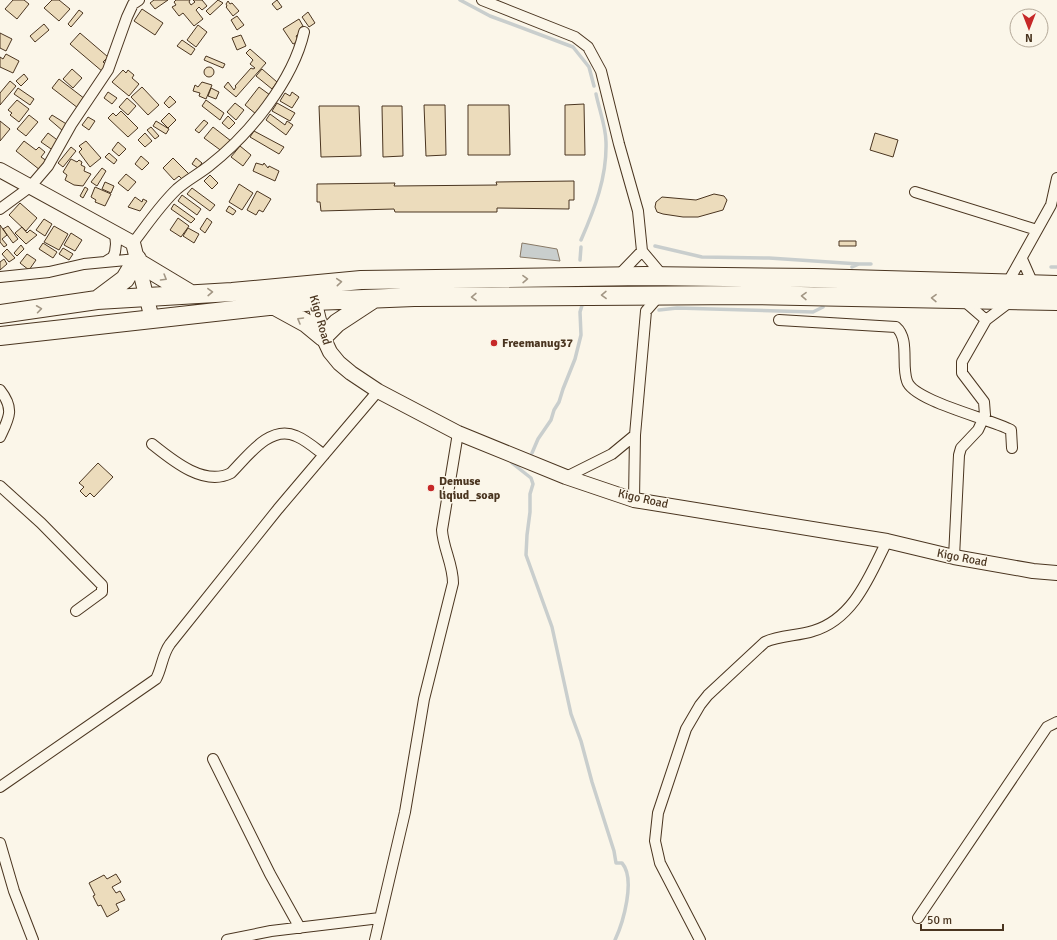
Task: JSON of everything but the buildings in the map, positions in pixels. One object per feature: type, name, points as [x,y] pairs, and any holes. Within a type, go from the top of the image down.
[{"type":"highway","points":[[96,300],[125,279],[136,255],[188,293]]},
{"type":"highway","points":[[0,336],[275,306],[312,293],[361,280],[662,276],[814,278],[1010,292],[1057,301]]},
{"type":"highway","points":[[0,314],[96,300],[188,293],[312,293],[373,299],[634,295],[962,299],[1010,292],[1034,284],[1057,285]]},
{"type":"highway","points":[[275,306],[306,323],[324,337],[346,316],[373,299]]},
{"type":"street","points":[[0,209],[30,187],[48,166],[71,125],[108,70],[127,17],[133,4],[139,0]]},
{"type":"street","points":[[482,0],[575,38],[588,47],[601,71],[619,144],[638,211],[642,251],[662,276]]},
{"type":"street","points":[[0,277],[49,272],[136,255],[177,189],[210,166],[256,119],[291,69],[299,50],[304,32]]},
{"type":"street","points":[[0,170],[115,233],[136,255],[152,319]]},
{"type":"street","points":[[954,557],[959,455],[961,448],[984,420],[984,402],[965,379],[961,368],[964,358],[986,320],[1010,292],[1022,259],[1051,205],[1057,178]]},
{"type":"street","points":[[915,192],[1037,230]]},
{"type":"street","points":[[105,262],[113,257],[115,252],[115,233]]},
{"type":"street","points":[[617,277],[642,251]]},
{"type":"street","points":[[1022,259],[1034,284]]},
{"type":"street","name":"Kigo Road","points":[[312,293],[324,337],[330,352],[339,364],[378,391],[458,433],[566,477],[634,500],[887,541],[954,557],[1032,571],[1057,573]]},
{"type":"street","points":[[634,295],[646,311]]},
{"type":"street","points":[[634,500],[635,435],[646,311],[660,295]]},
{"type":"street","points":[[962,299],[986,320]]},
{"type":"street","points":[[779,320],[896,327],[900,330],[904,346],[907,382],[910,386],[918,394],[984,420],[1001,424],[1012,430],[1012,448]]},
{"type":"street","points":[[0,390],[9,407],[8,419],[0,437]]},
{"type":"street","points":[[0,787],[156,679],[165,651],[170,644],[278,509],[378,391]]},
{"type":"street","points":[[152,444],[172,460],[188,469],[216,477],[225,476],[230,473],[264,441],[283,433],[296,436],[324,455]]},
{"type":"street","points":[[375,940],[404,812],[424,699],[453,583],[453,573],[442,541],[442,530],[458,433]]},
{"type":"street","points":[[566,477],[612,454],[635,435]]},
{"type":"street","points":[[0,486],[41,523],[94,575],[102,585],[102,592],[76,611]]},
{"type":"street","points":[[700,940],[660,863],[655,841],[658,813],[686,729],[700,705],[708,695],[765,642],[778,637],[800,635],[815,631],[840,617],[848,609],[865,586],[887,541]]},
{"type":"street","points":[[918,918],[1047,727],[1057,722]]},
{"type":"street","points":[[213,758],[270,874],[300,928]]},
{"type":"street","points":[[0,843],[14,891],[33,940]]},
{"type":"street","points":[[227,940],[271,931],[380,918]]},
{"type":"shaded area","points":[[522,243],[557,249],[560,261],[520,257]]},
{"type":"waterway","points":[[460,0],[490,16],[573,47],[589,67],[594,86]]},
{"type":"waterway","points":[[581,240],[599,192],[606,155],[605,130],[596,94]]},
{"type":"waterway","points":[[655,246],[702,257],[769,258],[859,264]]},
{"type":"waterway","points":[[580,260],[581,247]]},
{"type":"waterway","points":[[852,267],[859,264],[871,264]]},
{"type":"waterway","points":[[1051,267],[1057,267]]},
{"type":"waterway","points":[[532,453],[538,439],[551,420],[575,359],[581,335],[580,312],[583,302]]},
{"type":"waterway","points":[[659,310],[677,308],[813,312],[823,307]]},
{"type":"waterway","points":[[513,459],[512,463],[531,478],[533,484],[530,494],[526,555],[552,627],[571,714],[581,741],[592,782],[614,851],[616,863],[622,863],[626,870],[628,879],[627,901],[615,940]]},
{"type":"place","name":"Freemanug37","points":[[494,343]]},
{"type":"place","name":"Demuse liqiud_soap","points":[[431,488]]}]
